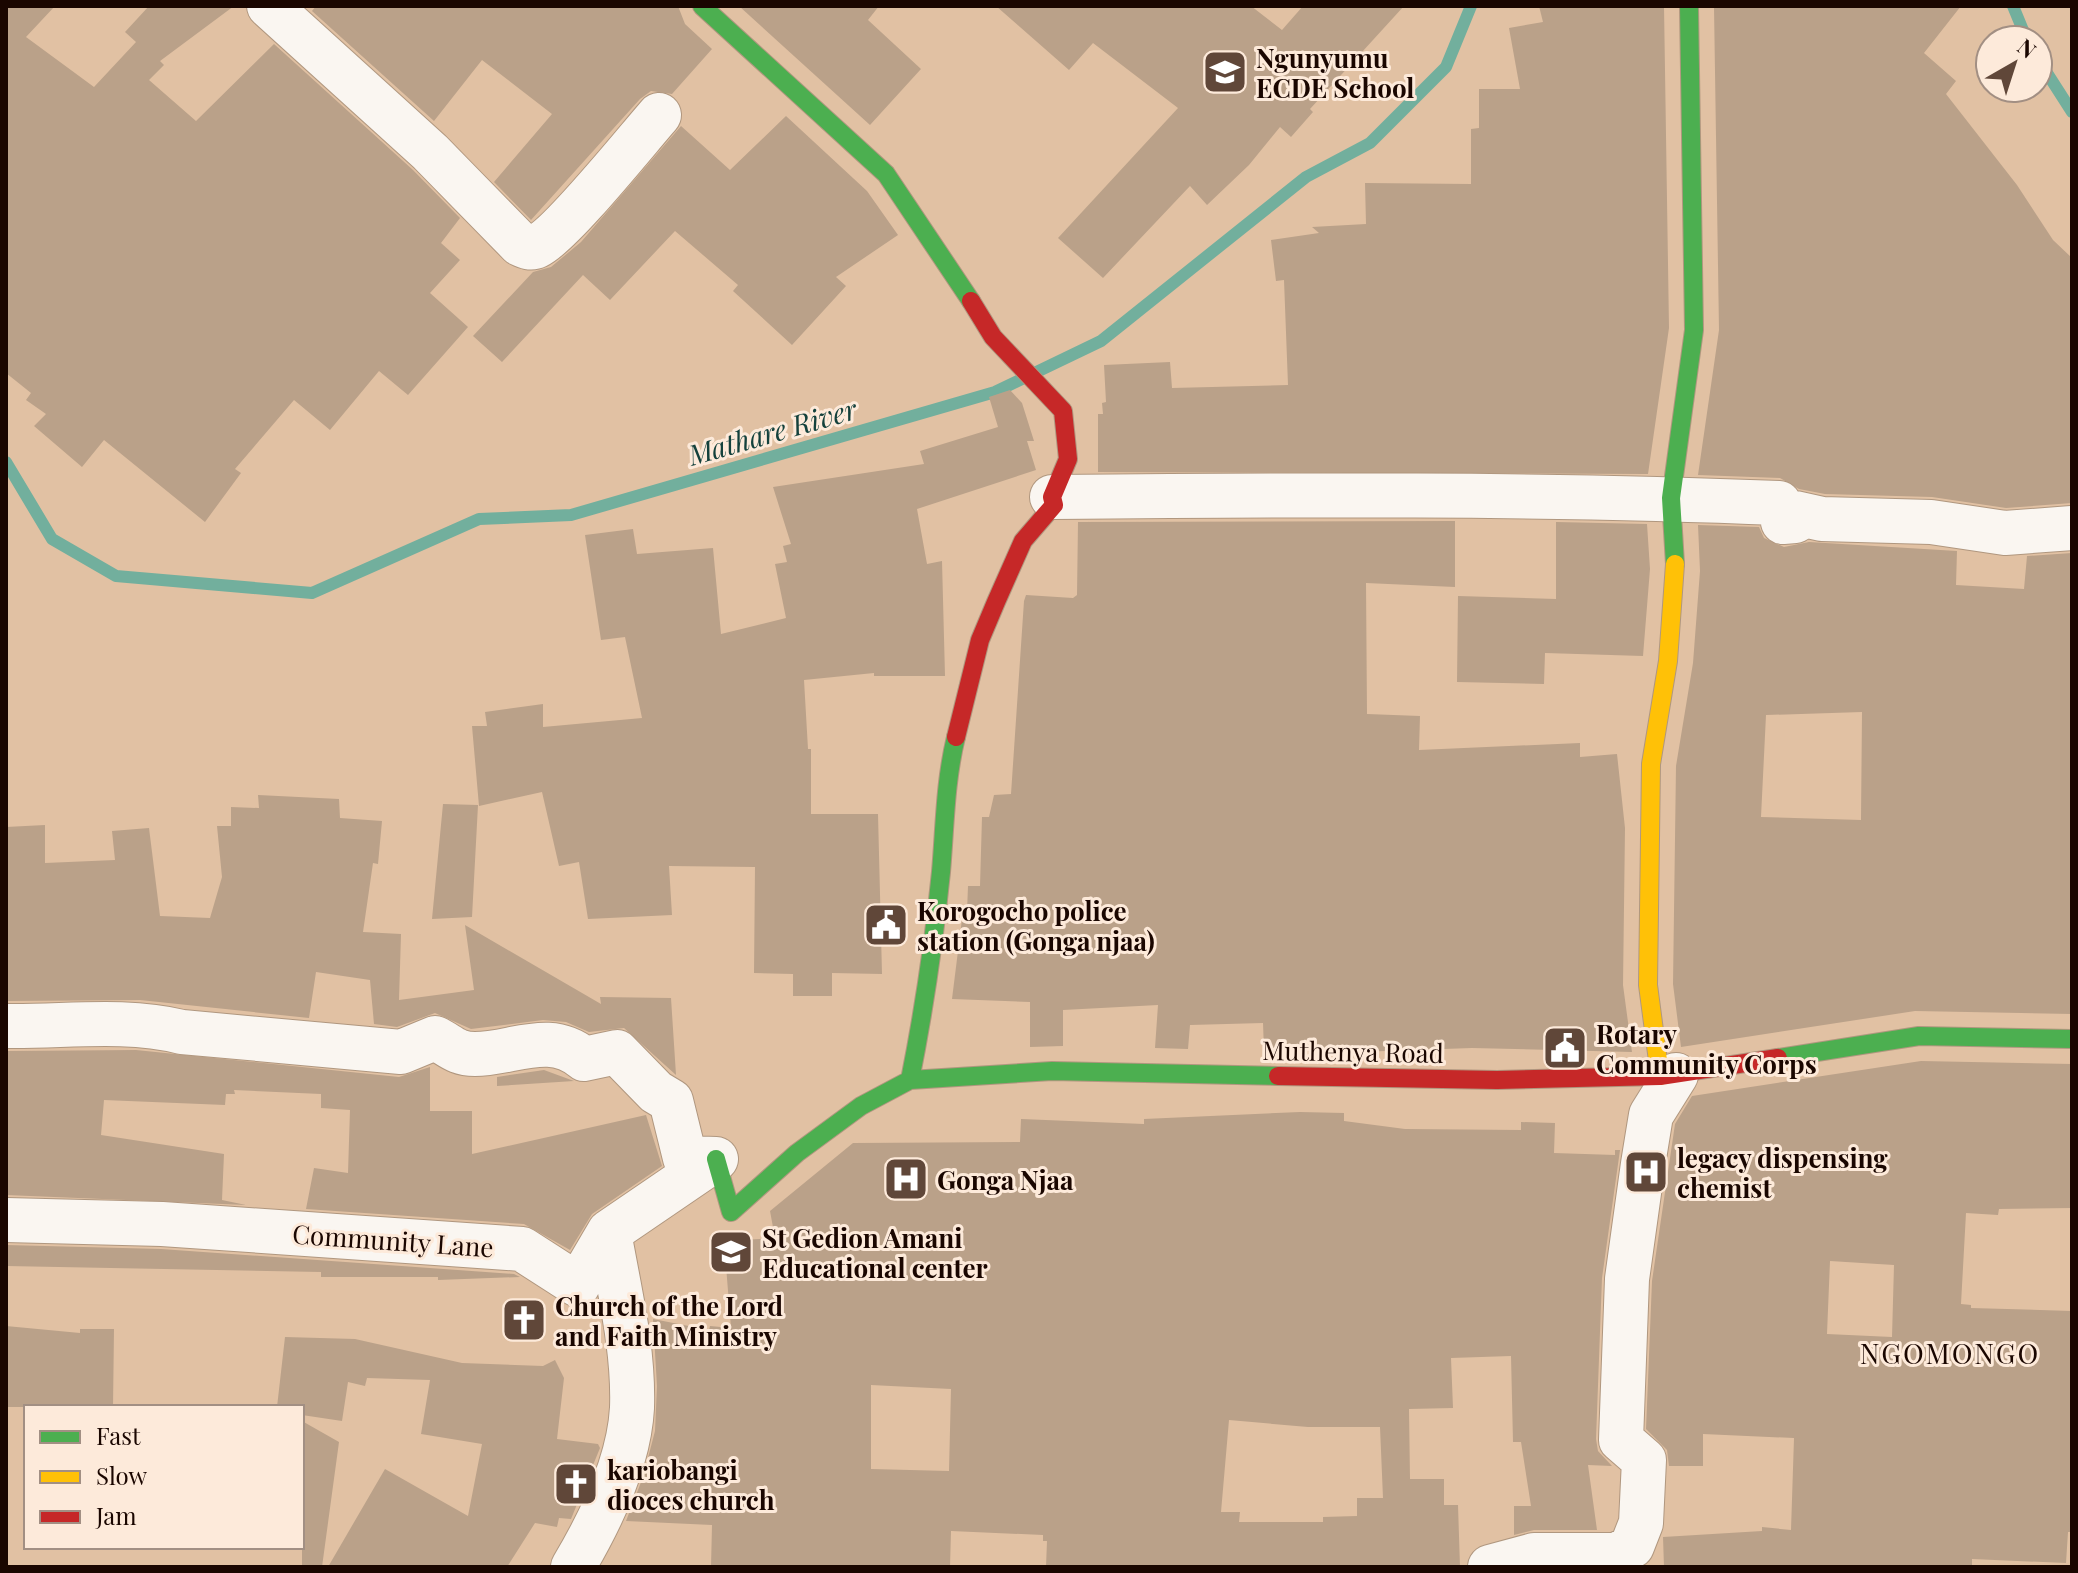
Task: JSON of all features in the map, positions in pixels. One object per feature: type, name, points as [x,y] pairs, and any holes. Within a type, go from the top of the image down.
[{"type":"street","points":[[269,6],[430,152],[528,248],[543,242],[559,226],[659,115]]},
{"type":"street","points":[[702,6],[886,174],[956,275],[993,337],[1063,411],[1068,459],[1052,497],[1054,505],[1023,541],[980,640],[954,745],[943,810],[943,847],[929,988],[910,1080]]},
{"type":"street","points":[[1490,1567],[1534,1555],[1617,1555],[1632,1546],[1641,1523],[1644,1460],[1621,1440],[1627,1279],[1651,1115],[1668,1076],[1648,985],[1651,764],[1668,661],[1675,569],[1671,498],[1676,443],[1694,330],[1689,6]]},
{"type":"street","points":[[1052,497],[1525,494],[1671,498],[1779,503],[1783,522],[1795,521],[1795,513],[1822,519],[1931,522],[2005,533],[2072,528]]},
{"type":"street","points":[[6,1026],[61,1022],[158,1026],[182,1032],[401,1052],[435,1038],[448,1050],[476,1054],[503,1048],[542,1046],[569,1047],[584,1059],[617,1052],[656,1092],[671,1101],[685,1158],[716,1159]]},
{"type":"street","name":"Muthenya Road","points":[[716,1159],[731,1212],[797,1153],[861,1106],[910,1080],[1052,1071],[1497,1080],[1668,1076],[1919,1036],[2072,1039]]},
{"type":"street","name":"Community Lane","points":[[6,1220],[162,1224],[522,1249],[578,1285],[609,1232],[716,1159]]},
{"type":"street","points":[[573,1567],[606,1504],[623,1455],[632,1411],[631,1357],[609,1232]]},
{"type":"building","points":[[6,6],[55,6],[26,37],[94,87],[136,42],[125,32],[149,6],[234,6],[160,61],[164,65],[149,80],[196,121],[274,44],[413,170],[460,218],[441,243],[460,260],[430,293],[468,327],[408,395],[379,371],[330,430],[294,400],[235,469],[241,473],[205,522],[104,440],[82,467],[34,426],[46,414],[26,400],[31,393],[6,373]]},
{"type":"building","points":[[316,6],[678,6],[685,24],[712,49],[672,94],[651,91],[640,99],[531,220],[494,182],[552,114],[482,60],[434,121],[312,11]]},
{"type":"building","points":[[739,6],[879,6],[868,20],[921,69],[870,125]]},
{"type":"building","points":[[996,6],[1251,6],[1282,30],[1303,6],[1404,6],[1310,109],[1313,112],[1291,137],[1280,127],[1249,165],[1207,205],[1190,186],[1103,278],[1058,238],[1178,108],[1093,43],[1069,70]]},
{"type":"building","points":[[1539,6],[1664,6],[1669,328],[1648,474],[1098,472],[1098,414],[1103,414],[1102,403],[1106,402],[1104,365],[1170,362],[1172,388],[1288,385],[1284,280],[1276,281],[1271,240],[1319,233],[1312,227],[1366,224],[1365,183],[1471,184],[1471,129],[1479,128],[1479,89],[1520,89],[1509,28],[1543,22]]},
{"type":"building","points":[[1961,6],[1924,53],[1956,81],[1946,94],[2017,185],[2053,240],[2072,258],[2072,503],[2006,508],[1932,497],[1825,494],[1799,489],[1780,478],[1698,475],[1719,330],[1714,7]]},
{"type":"building","points":[[786,116],[867,191],[898,235],[836,277],[846,286],[792,345],[733,291],[738,285],[675,231],[610,300],[583,275],[502,362],[473,336],[533,272],[551,267],[581,242],[681,126],[730,170]]},
{"type":"building","points":[[1010,390],[1022,403],[1034,441],[1027,441],[1036,470],[917,509],[927,564],[942,561],[945,676],[874,676],[874,673],[804,680],[808,749],[811,749],[811,814],[878,814],[882,974],[832,973],[832,996],[793,996],[793,974],[754,973],[755,867],[669,866],[672,915],[588,919],[579,862],[559,866],[542,792],[479,806],[472,726],[487,726],[485,712],[543,704],[543,727],[642,718],[625,637],[601,640],[585,535],[633,529],[637,554],[713,548],[721,634],[786,618],[775,564],[787,562],[783,546],[791,544],[773,487],[924,464],[920,451],[998,427],[989,397]]},
{"type":"building","points":[[1455,521],[1455,587],[1366,583],[1367,714],[1420,716],[1419,750],[1580,743],[1580,757],[1617,754],[1625,828],[1623,985],[1632,1052],[1472,1048],[1357,1052],[1356,1048],[1264,1050],[1263,1023],[1190,1025],[1188,1049],[1155,1048],[1158,1005],[1063,1010],[1063,1046],[1030,1047],[1030,1002],[952,999],[963,911],[967,912],[968,886],[980,886],[982,817],[989,817],[994,795],[1011,794],[1024,601],[1026,595],[1073,598],[1077,595],[1078,522]]},
{"type":"building","points":[[1556,522],[1647,524],[1650,569],[1643,656],[1545,653],[1544,684],[1457,682],[1458,596],[1556,599]]},
{"type":"building","points":[[1698,525],[1759,527],[1764,538],[1784,547],[1809,542],[1957,551],[1956,585],[2024,589],[2027,556],[2072,553],[2072,1014],[1915,1011],[1681,1047],[1673,984],[1676,766],[1693,663],[1700,571]],"holes":[[[1862,712],[1861,820],[1761,817],[1766,715]]]},
{"type":"building","points":[[258,795],[339,799],[340,818],[382,821],[378,864],[373,863],[363,932],[401,934],[399,1000],[474,990],[465,925],[601,1004],[600,997],[671,998],[676,1075],[624,1028],[589,1032],[566,1022],[543,1020],[471,1029],[435,1013],[397,1027],[374,1024],[370,980],[316,972],[309,1018],[140,1000],[6,1001],[6,827],[45,825],[45,863],[115,860],[112,831],[149,828],[160,916],[210,918],[222,877],[217,826],[231,826],[231,807],[259,808]]},
{"type":"building","points":[[443,804],[478,805],[472,917],[432,919]]},
{"type":"building","points":[[136,1050],[399,1077],[430,1067],[430,1111],[472,1111],[472,1154],[646,1115],[662,1166],[592,1214],[570,1250],[524,1224],[306,1209],[314,1168],[348,1173],[350,1110],[321,1108],[321,1094],[234,1090],[235,1094],[226,1094],[225,1105],[104,1100],[101,1135],[224,1154],[222,1200],[246,1205],[6,1195],[6,1051]]},
{"type":"building","points":[[1921,1061],[2072,1064],[2072,1208],[1999,1209],[1998,1215],[1966,1213],[1961,1304],[1971,1305],[1971,1308],[2072,1311],[2072,1532],[2068,1532],[2066,1563],[1972,1559],[1972,1567],[1664,1567],[1663,1537],[1762,1531],[1762,1527],[1791,1530],[1794,1438],[1703,1434],[1703,1466],[1669,1466],[1667,1450],[1646,1429],[1652,1281],[1675,1124],[1692,1096]],"holes":[[[1830,1261],[1894,1265],[1892,1337],[1827,1334]]]},
{"type":"building","points":[[544,1070],[574,1081],[497,1086],[497,1077]]},
{"type":"building","points":[[1300,1112],[1344,1113],[1344,1121],[1405,1129],[1521,1130],[1521,1122],[1555,1123],[1554,1153],[1615,1155],[1615,1150],[1620,1150],[1602,1278],[1596,1439],[1598,1451],[1612,1466],[1588,1465],[1597,1530],[1534,1530],[1514,1535],[1514,1506],[1531,1506],[1521,1442],[1513,1442],[1511,1356],[1451,1358],[1453,1408],[1409,1409],[1410,1479],[1444,1479],[1444,1505],[1458,1505],[1460,1567],[1046,1567],[1047,1541],[1043,1541],[1043,1535],[951,1531],[950,1567],[711,1567],[712,1525],[626,1521],[643,1477],[655,1431],[657,1386],[653,1319],[709,1330],[710,1326],[731,1328],[724,1241],[775,1238],[770,1211],[853,1143],[1020,1142],[1021,1119],[1144,1124],[1144,1119]],"holes":[[[871,1385],[951,1389],[949,1471],[871,1469]],[[1229,1420],[1308,1427],[1380,1427],[1383,1498],[1357,1498],[1357,1516],[1323,1517],[1323,1522],[1239,1522],[1240,1512],[1221,1512]]]},
{"type":"building","points":[[6,1245],[161,1249],[514,1274],[520,1277],[438,1280],[438,1277],[321,1277],[321,1272],[6,1266]]},
{"type":"building","points":[[6,1326],[80,1333],[80,1329],[114,1329],[113,1405],[6,1407]]},
{"type":"building","points":[[285,1337],[355,1339],[462,1363],[543,1366],[555,1360],[564,1378],[557,1439],[598,1444],[600,1448],[571,1519],[559,1518],[557,1527],[535,1523],[507,1567],[328,1567],[385,1469],[468,1516],[482,1444],[421,1434],[430,1380],[367,1378],[365,1386],[348,1382],[342,1421],[304,1415],[304,1405],[277,1405]]},
{"type":"building","points":[[304,1422],[339,1442],[322,1567],[302,1567]]},
{"type":"waterway","name":"Mathare River","points":[[6,462],[52,539],[116,576],[312,593],[479,519],[571,515],[995,392],[1101,341],[1306,177],[1370,143],[1446,67],[1471,6]]},
{"type":"waterway","name":"Mathare River","points":[[2013,6],[2020,24]]},
{"type":"waterway","name":"Mathare River","points":[[2054,84],[2072,112]]},
{"type":"traffic: fast","points":[[702,6],[886,174],[971,301]]},
{"type":"traffic: fast","points":[[1675,564],[1671,498],[1694,330],[1689,6]]},
{"type":"traffic: fast","points":[[910,1080],[932,950],[947,787],[956,737]]},
{"type":"traffic: fast","points":[[1778,1058],[1919,1036],[2072,1039]]},
{"type":"traffic: fast","points":[[716,1159],[731,1212],[797,1153],[861,1106],[910,1080],[1052,1071],[1278,1076]]},
{"type":"traffic: slow","points":[[1660,1076],[1648,985],[1651,764],[1668,661],[1675,564]]},
{"type":"traffic: jam","points":[[956,737],[980,640],[1023,541],[1054,505],[1052,497],[1068,459],[1063,411],[993,337],[971,301]]},
{"type":"traffic: jam","points":[[1278,1076],[1497,1080],[1660,1076],[1778,1058]]},
{"type":"place","name":"Ngunyumu ECDE School","points":[[1225,72]]},
{"type":"place","name":"Korogocho police station (Gonga njaa)","points":[[886,925]]},
{"type":"place","name":"Rotary Community Corps","points":[[1565,1048]]},
{"type":"place","name":"legacy dispensing chemist","points":[[1646,1172]]},
{"type":"place","name":"Gonga Njaa","points":[[906,1179]]},
{"type":"place","name":"St Gedion Amani Educational center","points":[[731,1252]]},
{"type":"place","name":"Church of the Lord and Faith Ministry","points":[[524,1320]]},
{"type":"place","name":"kariobangi dioces church","points":[[576,1484]]},
{"type":"district","name":"NGOMONGO","points":[[1950,1352]]}]
